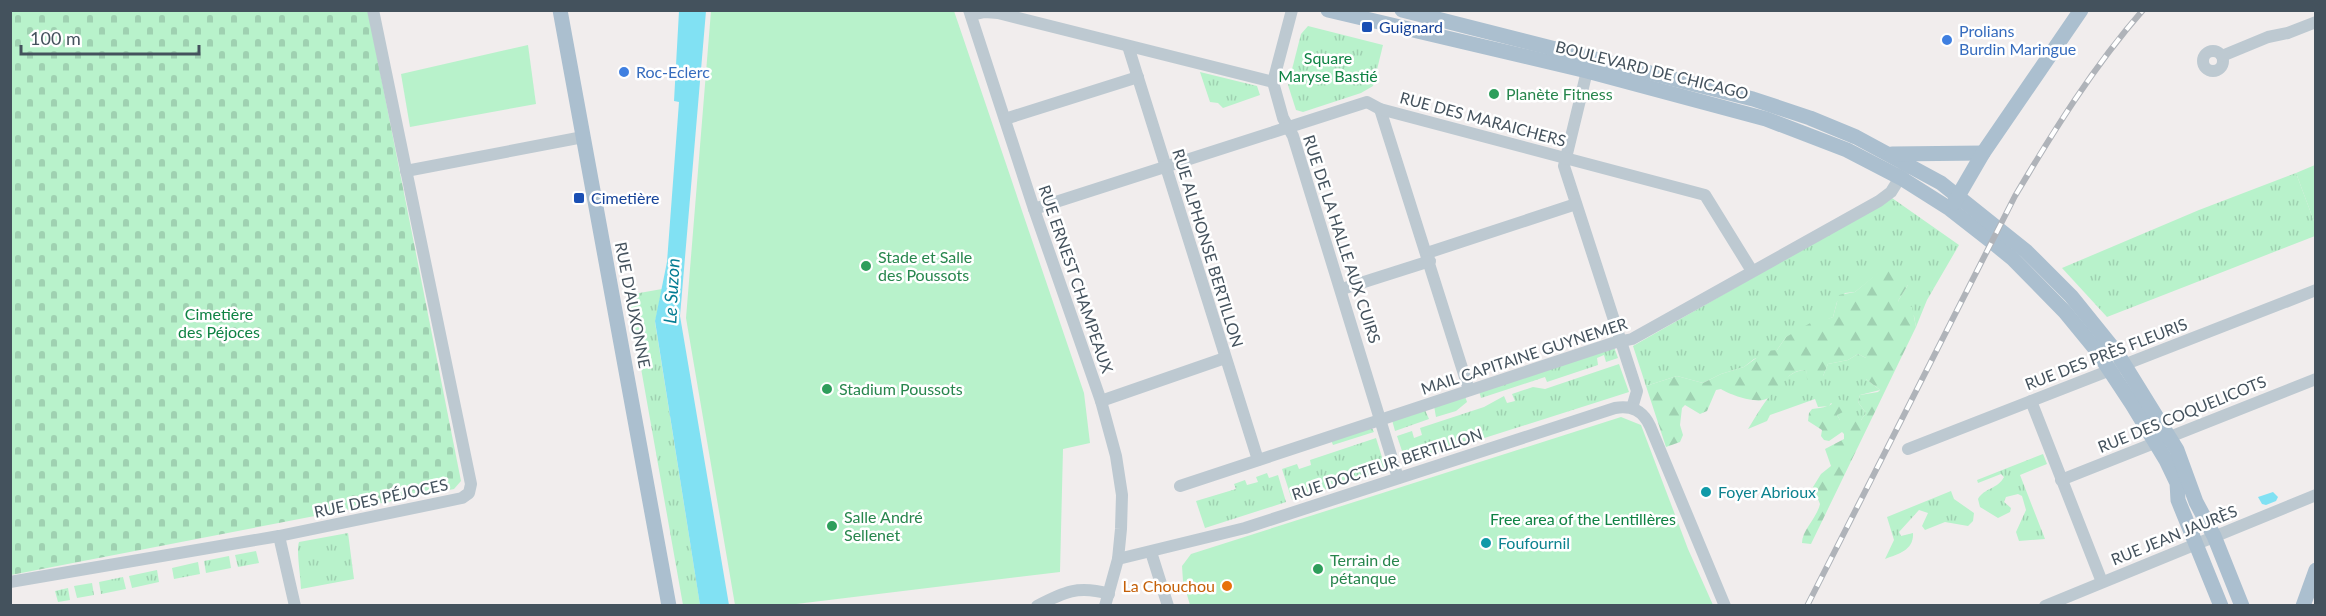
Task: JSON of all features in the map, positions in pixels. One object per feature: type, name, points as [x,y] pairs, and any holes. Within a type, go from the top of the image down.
[{"type":"main road","name":"RUE D'AUXONNE","points":[[560,10],[669,606]]},
{"type":"main road","name":"BOULEVARD DE CHICAGO","points":[[1328,10],[1587,71],[1766,119],[1904,171],[1959,195],[2026,251],[2071,296],[2118,367]]},
{"type":"main road","name":"BOULEVARD DE CHICAGO","points":[[1401,10],[1753,99],[1831,127],[1889,154],[1904,171],[2013,259],[2118,367]]},
{"type":"main road","points":[[1950,208],[1983,153],[2081,10]]},
{"type":"main road","points":[[1889,154],[1983,153]]},
{"type":"main road","points":[[2118,367],[2162,440],[2184,465],[2196,502],[2214,537],[2242,606]]},
{"type":"main road","points":[[2162,440],[2177,483],[2178,500],[2221,606]]},
{"type":"main road","points":[[2303,606],[2316,570]]},
{"type":"street","points":[[373,10],[406,171],[583,137]]},
{"type":"street","name":"RUE DE LA HALLE AUX CUIRS","points":[[1292,10],[1274,82],[1283,118],[1293,136],[1342,289],[1398,478]]},
{"type":"street","points":[[1396,27],[1401,10]]},
{"type":"street","points":[[970,12],[998,13],[1274,82]]},
{"type":"street","name":"RUE ERNEST CHAMPEAUX","points":[[970,12],[1034,209],[1101,401],[1120,478],[1122,512],[1118,559],[1107,600]]},
{"type":"street","points":[[2222,56],[2268,37],[2288,33],[2316,22]]},
{"type":"street","name":"RUE ALPHONSE BERTILLON","points":[[1128,46],[1258,460]]},
{"type":"street","points":[[1587,71],[1564,166],[1637,391],[1632,408],[1642,413],[1650,426],[1725,606]]},
{"type":"street","points":[[1005,119],[1138,77]]},
{"type":"street","name":"RUE DES MARAICHERS","points":[[1034,209],[1368,102],[1380,109],[1705,195],[1752,271]]},
{"type":"street","points":[[1380,109],[1470,390]]},
{"type":"street","name":"RUE DES PÉJOCES","points":[[10,582],[279,536],[462,498],[469,493],[471,484],[406,171]]},
{"type":"street","name":"MAIL CAPITAINE GUYNEMER","points":[[1180,486],[1632,339],[1878,201],[1891,192],[1904,171]]},
{"type":"street","points":[[1342,289],[1576,204]]},
{"type":"street","name":"RUE DES PRÈS FLEURIS","points":[[1908,449],[2316,290]]},
{"type":"street","points":[[1101,401],[1225,358]]},
{"type":"street","name":"RUE DES COQUELICOTS","points":[[2061,480],[2316,379]]},
{"type":"street","points":[[2031,401],[2102,582]]},
{"type":"street","name":"RUE DOCTEUR BERTILLON","points":[[1118,559],[1245,528],[1615,408],[1632,408]]},
{"type":"street","name":"RUE JEAN JAURÈS","points":[[2045,606],[2316,495]]},
{"type":"street","points":[[279,536],[295,606]]},
{"type":"street","points":[[1151,552],[1168,606]]},
{"type":"street","points":[[1037,606],[1055,596],[1078,589],[1095,590],[1107,600]]},
{"type":"green space","name":"Cimetière des Péjoces","points":[[11,11],[368,11],[461,481],[454,489],[11,575]]},
{"type":"green space","name":"Stade et Salle des Poussots","points":[[711,11],[954,11],[1084,393],[1090,443],[1063,449],[1060,572],[788,605],[735,605],[686,318]]},
{"type":"green space","name":"Square Maryse Bastié","points":[[1308,26],[1383,45],[1373,86],[1361,93],[1303,112],[1296,110],[1288,85],[1301,34]]},
{"type":"green space","points":[[528,45],[536,104],[410,127],[401,74]]},
{"type":"green space","points":[[1200,72],[1257,86],[1260,95],[1223,108],[1218,103],[1210,102]]},
{"type":"green space","points":[[2315,165],[2315,224],[2296,173]]},
{"type":"green space","points":[[2296,173],[2315,224],[2315,236],[2107,317],[2062,268],[2199,210]]},
{"type":"green space","points":[[1892,198],[1959,245],[1927,300],[1916,327],[1914,316],[1898,301],[1908,285],[1880,272],[1855,292],[1845,293],[1837,302],[1833,317],[1786,337],[1777,350],[1754,359],[1744,367],[1721,374],[1703,383],[1677,376],[1646,386],[1633,346]]},
{"type":"green space","points":[[1895,267],[1910,279],[1898,301],[1912,307],[1916,327],[1811,544],[1802,543],[1804,533],[1820,504],[1813,487],[1821,474],[1831,466],[1825,449],[1844,439],[1844,434],[1842,432],[1829,441],[1824,440],[1821,436],[1822,430],[1808,421],[1809,413],[1812,409],[1825,407],[1837,400],[1842,400],[1848,404],[1849,409],[1837,415],[1840,420],[1861,420],[1866,413],[1858,402],[1860,395],[1880,390],[1866,379],[1866,358],[1858,354],[1848,360],[1828,364],[1823,376],[1815,384],[1807,379],[1806,370],[1794,373],[1764,400],[1744,398],[1721,389],[1716,390],[1707,411],[1700,414],[1685,405],[1682,408],[1680,425],[1683,435],[1680,442],[1666,447],[1646,386],[1677,376],[1703,383],[1721,374],[1744,367],[1766,351],[1777,350],[1786,337],[1819,318],[1833,317],[1839,295],[1855,292],[1880,271]]},
{"type":"green space","points":[[662,289],[655,322],[700,605],[683,605],[628,295]]},
{"type":"green space","points":[[1614,347],[1618,358],[1606,362],[1604,355],[1597,358],[1598,365],[1547,382],[1545,377],[1481,398],[1479,391]]},
{"type":"green space","points":[[1858,354],[1866,358],[1866,379],[1880,390],[1860,395],[1858,402],[1866,413],[1861,420],[1840,420],[1837,415],[1840,412],[1831,403],[1829,406],[1818,407],[1815,399],[1770,415],[1767,421],[1748,429],[1772,392],[1789,376],[1797,371],[1806,370],[1807,374],[1823,376],[1828,364],[1848,360]]},
{"type":"green space","points":[[1619,364],[1629,392],[1406,463],[1397,436],[1412,431],[1414,438],[1422,435],[1420,428],[1484,407],[1504,396],[1507,403],[1515,401],[1512,394],[1533,387],[1545,389]]},
{"type":"green space","points":[[1465,396],[1467,402],[1456,411],[1436,417],[1434,406]]},
{"type":"green space","points":[[1425,410],[1429,419],[1395,431],[1392,420]]},
{"type":"green space","name":"Free area of the Lentillères","points":[[1621,417],[1641,425],[1688,549],[1713,605],[1190,605],[1183,581],[1182,566],[1191,554]]},
{"type":"green space","points":[[1371,426],[1374,432],[1333,445],[1331,440]]},
{"type":"green space","points":[[1376,438],[1386,470],[1292,500],[1282,469],[1297,464],[1299,469],[1311,465],[1310,460]]},
{"type":"green space","points":[[2043,454],[2047,464],[2020,475],[2045,539],[2019,541],[2016,532],[2026,510],[2022,496],[2018,494],[2006,497],[2004,502],[2011,508],[2010,512],[1998,518],[1980,507],[1978,499],[2004,477],[2001,474],[1978,483],[1977,480]]},
{"type":"green space","points":[[1267,473],[1269,478],[1278,475],[1286,502],[1205,528],[1196,501],[1236,489],[1234,484],[1245,480],[1247,485],[1258,482],[1256,477]]},
{"type":"green space","points":[[1951,491],[1954,499],[1974,513],[1973,521],[1968,526],[1945,522],[1925,530],[1922,526],[1928,513],[1919,510],[1899,532],[1901,536],[1913,533],[1911,544],[1905,550],[1885,559],[1894,540],[1887,517]]},
{"type":"green space","points":[[348,533],[354,579],[301,589],[299,542]]},
{"type":"green space","points":[[256,551],[259,563],[238,567],[235,555]]},
{"type":"green space","points":[[229,556],[231,568],[206,573],[204,561]]},
{"type":"green space","points":[[198,562],[200,574],[174,579],[172,568]]},
{"type":"green space","points":[[157,570],[159,582],[132,588],[129,576]]},
{"type":"green space","points":[[123,577],[126,589],[101,594],[99,582]]},
{"type":"green space","points":[[92,583],[94,595],[77,598],[74,586]]},
{"type":"green space","points":[[68,588],[70,600],[58,602],[55,591]]},
{"type":"water","name":"Le Suzon","points":[[679,11],[706,11],[680,316],[729,605],[700,605],[655,321],[667,262],[679,102],[674,101]]},
{"type":"water","points":[[2273,492],[2278,497],[2276,501],[2266,505],[2262,504],[2258,497]]},
{"type":"railway","points":[[1807,606],[2015,196],[2091,77],[2143,10]]},
{"type":"place","name":"Guignard","points":[[1367,27]]},
{"type":"place","name":"Prolians Burdin Maringue","points":[[1947,40]]},
{"type":"place","name":"Roc-Eclerc","points":[[624,72]]},
{"type":"place","name":"Planète Fitness","points":[[1494,94]]},
{"type":"place","name":"Cimetière","points":[[579,198]]},
{"type":"place","name":"Stade et Salle des Poussots","points":[[866,266]]},
{"type":"place","name":"Stadium Poussots","points":[[827,389]]},
{"type":"place","name":"Foyer Abrioux","points":[[1706,492]]},
{"type":"place","name":"Salle André Sellenet","points":[[832,526]]},
{"type":"place","name":"Foufournil","points":[[1486,543]]},
{"type":"place","name":"Terrain de pétanque","points":[[1318,569]]},
{"type":"place","name":"La Chouchou","points":[[1227,586]]}]
